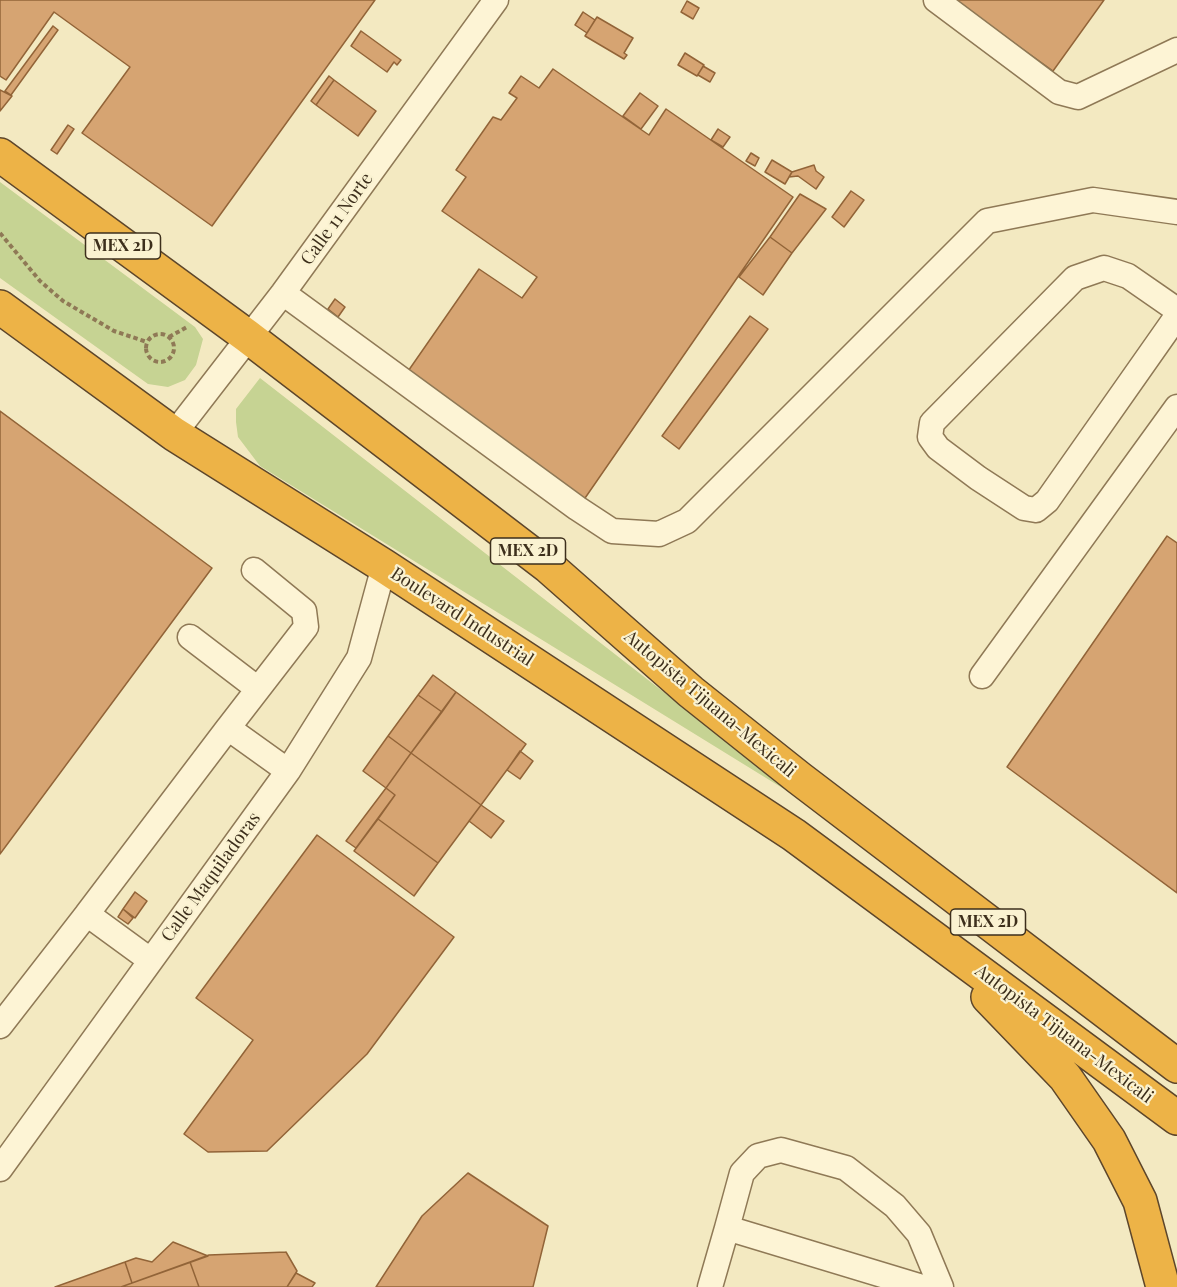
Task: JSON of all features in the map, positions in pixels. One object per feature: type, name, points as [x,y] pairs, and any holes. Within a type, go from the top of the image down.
[{"type":"highway","name":"MEX 2D","points":[[0,155],[247,336]]},
{"type":"highway","name":"Boulevard Industrial","points":[[0,307],[174,434],[384,566],[794,835],[923,928]]},
{"type":"highway","name":"Autopista Tijuana-Mexicali","points":[[247,336],[549,567],[691,692],[798,778],[1177,1065]]},
{"type":"highway","name":"Autopista Tijuana-Mexicali","points":[[923,928],[1177,1118]]},
{"type":"highway","points":[[923,928],[1065,1077],[1109,1140],[1140,1201],[1163,1287]]},
{"type":"street","name":"Calle 11 Norte","points":[[174,434],[247,336],[283,293],[496,0]]},
{"type":"street","points":[[936,0],[1059,92],[1078,97],[1177,50]]},
{"type":"street","points":[[283,293],[585,514],[612,531],[659,534],[687,521],[987,220],[1093,200],[1177,212]]},
{"type":"street","points":[[1177,310],[1128,276],[1104,268],[1075,278],[932,423],[930,437],[938,448],[978,478],[1024,508],[1036,510],[1047,501],[1177,316]]},
{"type":"street","points":[[982,676],[1177,407]]},
{"type":"street","name":"Calle Maquiladoras","points":[[0,1169],[288,771],[359,658],[384,566]]},
{"type":"street","points":[[0,1026],[306,627],[304,611],[254,570]]},
{"type":"street","points":[[190,637],[258,689]]},
{"type":"street","points":[[228,728],[288,771]]},
{"type":"street","points":[[87,914],[150,960]]},
{"type":"street","points":[[710,1287],[742,1173],[758,1156],[780,1150],[846,1168],[895,1206],[919,1234],[941,1287]]},
{"type":"street","points":[[726,1228],[922,1287]]},
{"type":"path","points":[[0,232],[40,281],[63,301],[114,331],[147,342]]},
{"type":"path","points":[[161,333],[169,337],[173,344],[173,353],[167,360],[159,362],[151,358],[146,351],[147,342],[152,336],[161,333]]},
{"type":"green space","points":[[0,182],[195,327],[203,339],[196,365],[185,380],[168,387],[148,384],[0,278]]},
{"type":"green space","points":[[260,378],[805,802],[260,466],[238,437],[236,409]]},
{"type":"building","points":[[0,0],[375,0],[212,226],[82,133],[130,67],[54,12],[6,80],[0,76]]},
{"type":"building","points":[[954,0],[1104,0],[1053,71]]},
{"type":"building","points":[[687,1],[699,8],[693,19],[681,12]]},
{"type":"building","points":[[583,12],[595,20],[587,33],[575,25]]},
{"type":"building","points":[[597,17],[633,38],[624,53],[627,55],[624,59],[585,36]]},
{"type":"building","points":[[53,26],[58,30],[11,95],[5,91]]},
{"type":"building","points":[[361,31],[401,60],[397,65],[394,62],[387,72],[351,46]]},
{"type":"building","points":[[685,53],[704,65],[697,76],[678,65]]},
{"type":"building","points":[[703,66],[715,73],[710,82],[698,75]]},
{"type":"building","points":[[553,69],[649,135],[666,109],[793,197],[583,501],[404,377],[479,269],[522,298],[537,277],[442,211],[466,177],[456,170],[493,117],[501,120],[517,98],[509,93],[521,76],[539,88]]},
{"type":"building","points":[[329,76],[334,80],[316,105],[311,101]]},
{"type":"building","points":[[334,80],[376,111],[358,136],[316,105]]},
{"type":"building","points":[[0,90],[12,96],[0,111]]},
{"type":"building","points":[[640,93],[658,106],[641,129],[623,116]]},
{"type":"building","points":[[68,125],[74,129],[57,154],[51,150]]},
{"type":"building","points":[[718,129],[730,137],[723,147],[711,140]]},
{"type":"building","points":[[751,153],[759,158],[755,166],[746,161]]},
{"type":"building","points":[[772,160],[792,172],[785,184],[765,172]]},
{"type":"building","points":[[814,165],[816,171],[824,177],[816,189],[798,176],[789,177],[792,172]]},
{"type":"building","points":[[851,191],[864,200],[844,227],[832,217]]},
{"type":"building","points":[[800,194],[826,209],[792,253],[770,237]]},
{"type":"building","points":[[770,237],[792,253],[763,295],[739,277]]},
{"type":"building","points":[[335,299],[345,307],[338,317],[328,309]]},
{"type":"building","points":[[750,316],[768,329],[679,449],[662,436]]},
{"type":"building","points":[[0,411],[212,568],[0,854]]},
{"type":"building","points":[[1167,536],[1177,543],[1177,893],[1007,767]]},
{"type":"building","points":[[433,675],[456,692],[442,712],[418,695]]},
{"type":"building","points":[[456,692],[526,744],[481,805],[411,753]]},
{"type":"building","points":[[418,695],[442,712],[411,753],[388,736]]},
{"type":"building","points":[[388,736],[411,753],[386,788],[363,771]]},
{"type":"building","points":[[520,751],[533,761],[520,779],[507,770]]},
{"type":"building","points":[[411,753],[481,805],[438,863],[378,819],[395,795],[386,788]]},
{"type":"building","points":[[386,788],[395,795],[356,848],[346,841]]},
{"type":"building","points":[[481,805],[504,821],[491,838],[469,821]]},
{"type":"building","points":[[378,819],[438,863],[414,896],[354,851]]},
{"type":"building","points":[[317,835],[454,937],[367,1054],[267,1151],[208,1152],[184,1134],[253,1040],[196,998]]},
{"type":"building","points":[[135,892],[147,901],[135,918],[123,909]]},
{"type":"building","points":[[123,909],[133,918],[128,924],[118,917]]},
{"type":"building","points":[[468,1173],[548,1226],[533,1287],[376,1287],[422,1216]]},
{"type":"building","points":[[173,1242],[208,1256],[132,1283],[125,1262],[136,1258],[152,1262]]},
{"type":"building","points":[[286,1252],[297,1271],[287,1287],[199,1287],[190,1262],[209,1255]]},
{"type":"building","points":[[125,1262],[132,1283],[121,1287],[55,1287]]},
{"type":"building","points":[[190,1262],[199,1287],[121,1287],[132,1283]]},
{"type":"building","points":[[296,1273],[315,1283],[312,1287],[287,1287]]}]
